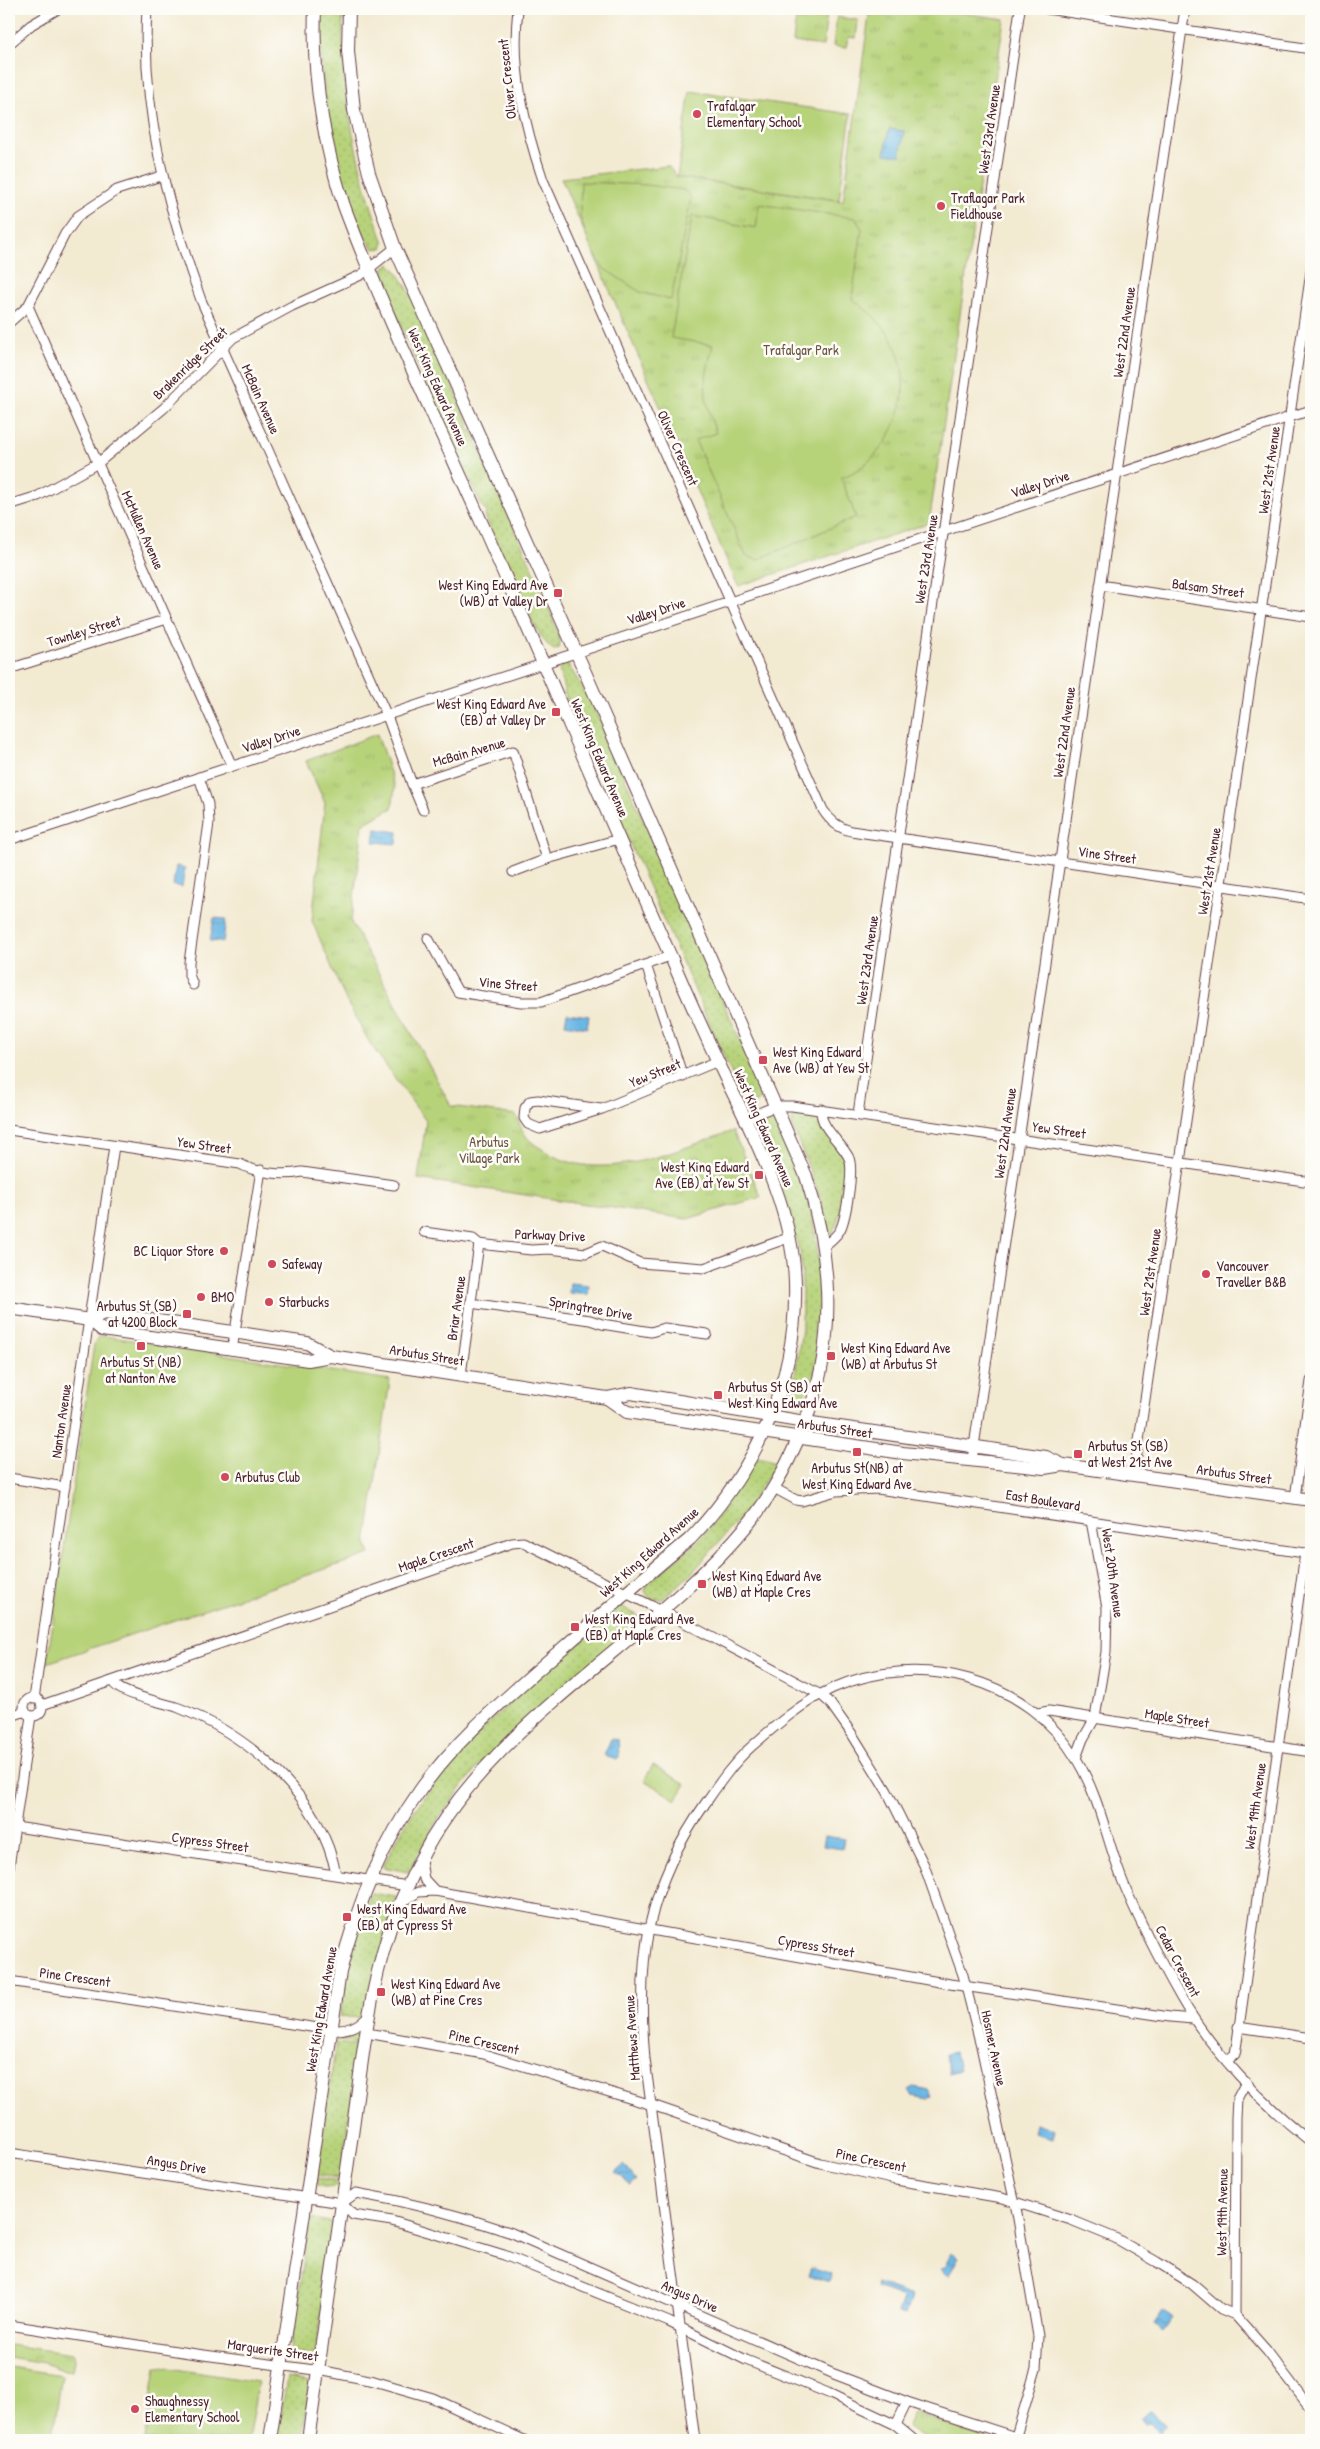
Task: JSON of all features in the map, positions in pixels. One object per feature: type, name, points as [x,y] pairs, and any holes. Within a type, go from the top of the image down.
[{"type":"main road","name":"West King Edward Avenue","points":[[270,2440],[308,2198],[340,1972],[350,1934],[370,1880],[410,1806],[447,1756],[478,1723],[624,1594],[690,1539],[709,1519],[735,1485],[771,1416],[788,1367],[795,1284],[793,1258],[770,1176],[746,1118],[718,1062],[670,956],[344,206],[322,127],[314,64],[315,9]]},
{"type":"main road","name":"West King Edward Avenue","points":[[308,2440],[370,2013],[386,1941],[399,1905],[421,1859],[464,1792],[502,1748],[660,1611],[727,1548],[774,1488],[786,1466],[816,1392],[825,1345],[828,1298],[824,1246],[806,1176],[576,652],[395,248],[369,173],[354,110],[348,51],[349,9]]},
{"type":"main road","name":"Arbutus Street","points":[[9,1308],[90,1320],[102,1330],[232,1350],[308,1360],[331,1356],[607,1398],[631,1393],[805,1422],[1046,1456],[1063,1465]]},
{"type":"main road","name":"Arbutus Street","points":[[90,1320],[104,1314],[234,1332],[307,1343],[331,1356]]},
{"type":"main road","name":"Arbutus Street","points":[[607,1398],[627,1412],[798,1438],[1044,1468],[1063,1465],[1311,1500]]},
{"type":"street","points":[[9,44],[31,25],[58,9]]},
{"type":"street","name":"McBain Avenue","points":[[147,9],[146,30],[150,104],[161,176],[180,242],[201,300],[387,716],[422,810]]},
{"type":"street","name":"Oliver Crescent","points":[[518,9],[517,63],[520,98],[532,147],[543,180],[823,810],[835,825],[842,829],[898,838]]},
{"type":"street","name":"West 23rd Avenue","points":[[858,1114],[1020,9]]},
{"type":"street","points":[[1047,9],[1311,49]]},
{"type":"street","name":"West 22nd Avenue","points":[[972,1460],[1185,9]]},
{"type":"street","points":[[9,323],[28,306],[65,234],[78,216],[118,190],[161,176]]},
{"type":"street","name":"Brakenridge Street","points":[[9,505],[38,496],[98,463],[164,408],[233,338],[292,306],[361,275],[395,248]]},
{"type":"street","name":"West 21st Avenue","points":[[1134,1474],[1311,272]]},
{"type":"street","name":"McMullen Avenue","points":[[28,306],[232,766]]},
{"type":"street","name":"Valley Drive","points":[[9,840],[1311,410]]},
{"type":"street","name":"Balsam Street","points":[[1100,585],[1311,617]]},
{"type":"street","name":"Townley Street","points":[[9,669],[167,619]]},
{"type":"street","name":"McBain Avenue","points":[[412,784],[513,750],[547,859]]},
{"type":"street","points":[[193,985],[189,975],[189,962],[209,823],[208,804],[199,777]]},
{"type":"street","name":"Vine Street","points":[[898,838],[1311,899]]},
{"type":"street","points":[[513,872],[547,859],[619,839]]},
{"type":"street","name":"Vine Street","points":[[428,938],[458,992],[521,1002],[541,1002],[670,956]]},
{"type":"street","points":[[646,965],[683,1077]]},
{"type":"street","name":"Yew Street","points":[[601,1110],[538,1100],[530,1101],[525,1108],[524,1118],[528,1124],[540,1129],[601,1110],[718,1062]]},
{"type":"street","name":"Yew Street","points":[[746,1118],[776,1106],[821,1109],[1311,1182]]},
{"type":"street","points":[[821,1109],[822,1122],[847,1154],[851,1165],[844,1219],[840,1230],[824,1246]]},
{"type":"street","name":"Yew Street","points":[[9,1130],[240,1164],[248,1168],[261,1170],[290,1174],[302,1172],[394,1185]]},
{"type":"street","name":"Nanton Avenue","points":[[34,1698],[114,1146]]},
{"type":"street","points":[[232,1350],[241,1288],[246,1273],[261,1170]]},
{"type":"street","name":"Parkway Drive","points":[[424,1232],[473,1239],[479,1244],[531,1250],[549,1249],[586,1253],[602,1246],[640,1263],[704,1268],[788,1238]]},
{"type":"street","name":"Briar Avenue","points":[[461,1375],[479,1244]]},
{"type":"street","name":"Springtree Drive","points":[[470,1303],[590,1320],[602,1324],[651,1332],[664,1328],[707,1334]]},
{"type":"street","points":[[1295,1498],[1311,1381]]},
{"type":"street","points":[[9,1478],[65,1487]]},
{"type":"street","name":"East Boulevard","points":[[774,1488],[787,1496],[802,1501],[836,1491],[878,1489],[1308,1553]]},
{"type":"street","name":"West 20th Avenue","points":[[1092,1521],[1104,1584],[1108,1635],[1105,1672],[1095,1718]]},
{"type":"street","name":"Maple Crescent","points":[[42,1705],[512,1543],[532,1545],[820,1695]]},
{"type":"street","name":"West 19th Avenue","points":[[1228,2060],[1235,2054],[1277,1747],[1308,1553]]},
{"type":"street","name":"Cedar Crescent","points":[[820,1695],[881,1673],[921,1671],[983,1683],[1002,1691],[1038,1713],[1076,1758],[1092,1787],[1123,1882],[1160,1958],[1193,2019],[1246,2082],[1288,2124],[1311,2142]]},
{"type":"street","points":[[113,1682],[122,1690],[188,1712],[222,1729],[254,1751],[283,1777],[308,1810],[322,1832],[333,1858],[336,1874]]},
{"type":"street","name":"Matthews Avenue","points":[[695,2440],[642,2021],[643,1973],[649,1930],[663,1877],[687,1830],[722,1779],[747,1751],[778,1724],[820,1695]]},
{"type":"street","name":"Hosmer Avenue","points":[[820,1695],[830,1703],[887,1791],[924,1865],[952,1939],[966,1987],[1014,2201],[1034,2302],[1038,2336],[1036,2369],[1016,2436]]},
{"type":"street","points":[[9,1716],[28,1714],[39,1713],[42,1705],[34,1698],[26,1702],[28,1714],[12,1826],[9,1867]]},
{"type":"street","name":"Maple Street","points":[[1038,1713],[1049,1711],[1311,1752]]},
{"type":"street","points":[[1076,1758],[1095,1718]]},
{"type":"street","name":"Cypress Street","points":[[12,1826],[408,1886]]},
{"type":"street","points":[[421,1859],[424,1879],[436,1891]]},
{"type":"street","name":"Cypress Street","points":[[399,1905],[418,1892],[436,1891],[966,1987],[1193,2019]]},
{"type":"street","name":"Pine Crescent","points":[[9,1981],[331,2030],[341,2030],[357,2026],[370,2013]]},
{"type":"street","points":[[1238,2027],[1311,2038]]},
{"type":"street","name":"Pine Crescent","points":[[367,2033],[484,2054],[652,2105],[820,2163],[896,2180],[1014,2201],[1072,2220],[1116,2238],[1192,2284],[1221,2309],[1235,2315],[1267,2351],[1311,2409]]},
{"type":"street","name":"West 19th Avenue","points":[[1235,2315],[1236,2118],[1237,2099],[1246,2082]]},
{"type":"street","name":"Angus Drive","points":[[9,2153],[342,2203],[353,2214],[392,2221],[504,2255],[681,2328],[746,2360],[828,2393],[896,2425],[914,2440]]},
{"type":"street","name":"Angus Drive","points":[[342,2203],[356,2193],[393,2199],[461,2215],[512,2233],[758,2342],[907,2402],[1025,2440]]},
{"type":"street","name":"Marguerite Street","points":[[9,2325],[318,2370],[374,2381],[433,2398],[524,2440]]},
{"type":"street","points":[[896,2425],[907,2402]]},
{"type":"green space","points":[[320,9],[343,9],[344,69],[347,98],[365,186],[384,243],[382,248],[374,249],[357,222],[340,172],[324,91]]},
{"type":"green space","points":[[797,9],[827,11],[823,46],[793,42]]},
{"type":"green space","name":"Trafalgar Park","points":[[870,9],[934,9],[1004,19],[929,523],[738,586],[561,178],[668,166],[677,177],[843,201]]},
{"type":"green space","points":[[837,17],[858,20],[856,38],[848,37],[846,48],[833,46]]},
{"type":"green space","points":[[690,91],[851,114],[839,200],[677,177]]},
{"type":"green space","points":[[581,182],[647,185],[684,190],[691,198],[671,300],[640,292],[603,268],[589,244],[580,216]]},
{"type":"green space","points":[[759,204],[855,218],[862,229],[852,299],[874,317],[892,340],[900,359],[903,380],[902,400],[896,420],[887,439],[875,455],[859,468],[841,478],[856,517],[757,560],[746,556],[695,440],[716,433],[706,399],[707,370],[713,345],[671,338],[692,216],[756,228]]},
{"type":"green space","points":[[389,264],[397,272],[419,311],[469,423],[467,429],[472,431],[548,604],[560,641],[559,648],[555,650],[547,644],[538,631],[517,590],[485,516],[487,511],[482,507],[452,441],[454,436],[449,433],[410,348],[385,279],[384,267]]},
{"type":"green space","points":[[567,663],[592,703],[765,1097],[752,1104],[735,1081],[567,702],[559,670],[563,664]]},
{"type":"green space","name":"Arbutus Village Park","points":[[377,734],[395,787],[392,808],[363,824],[351,922],[451,1106],[516,1115],[526,1136],[540,1148],[572,1163],[594,1166],[642,1161],[733,1131],[761,1197],[687,1219],[418,1179],[426,1121],[371,1045],[345,998],[312,921],[325,803],[306,761]]},
{"type":"green space","points":[[799,1113],[810,1115],[815,1119],[832,1140],[847,1167],[842,1202],[837,1222],[831,1235],[829,1234],[813,1179],[792,1126],[792,1119]]},
{"type":"green space","points":[[769,1118],[776,1123],[781,1132],[807,1196],[814,1226],[819,1265],[821,1321],[819,1348],[814,1373],[807,1391],[795,1402],[791,1399],[802,1329],[800,1251],[769,1161],[763,1123]]},
{"type":"green space","name":"Arbutus Club","points":[[105,1336],[390,1380],[366,1544],[370,1554],[47,1663],[94,1344],[99,1337]]},
{"type":"green space","points":[[757,1459],[767,1459],[777,1463],[741,1517],[691,1574],[663,1599],[650,1599],[645,1591],[646,1585],[695,1544],[710,1528]]},
{"type":"green space","points":[[621,1606],[643,1619],[476,1769],[439,1818],[408,1872],[383,1867],[404,1827],[429,1791],[487,1724]]},
{"type":"green space","points":[[653,1765],[686,1784],[676,1800],[644,1780]]},
{"type":"green space","points":[[371,1893],[396,1897],[363,2018],[340,2016],[351,1956]]},
{"type":"green space","points":[[361,2027],[360,2043],[336,2040]]},
{"type":"green space","points":[[336,2043],[360,2046],[340,2178],[316,2175]]},
{"type":"green space","points":[[316,2178],[340,2181],[336,2186],[324,2187],[317,2185]]},
{"type":"green space","points":[[310,2218],[334,2223],[315,2355],[290,2351]]},
{"type":"green space","points":[[9,2345],[73,2354],[72,2371],[59,2369],[44,2363],[9,2357]]},
{"type":"green space","points":[[156,2366],[258,2382],[248,2440],[145,2440]]},
{"type":"green space","points":[[9,2367],[62,2375],[52,2440],[9,2440]]},
{"type":"green space","points":[[287,2378],[310,2382],[302,2440],[277,2440]]},
{"type":"green space","points":[[913,2413],[991,2440],[929,2440],[908,2426]]},
{"type":"water","points":[[889,129],[904,131],[900,156],[885,154]]},
{"type":"water","points":[[376,829],[398,832],[397,844],[374,842]]},
{"type":"water","points":[[176,866],[185,868],[182,887],[173,885]]},
{"type":"water","points":[[214,918],[226,919],[223,942],[210,941]]},
{"type":"water","points":[[567,1013],[589,1016],[587,1028],[565,1024]]},
{"type":"water","points":[[570,1283],[589,1285],[588,1295],[569,1293]]},
{"type":"water","points":[[611,1739],[618,1740],[619,1757],[617,1759],[604,1755]]},
{"type":"water","points":[[825,1836],[844,1839],[842,1849],[823,1846]]},
{"type":"water","points":[[955,2052],[959,2071],[949,2074],[946,2054]]},
{"type":"water","points":[[914,2087],[929,2090],[932,2096],[928,2099],[912,2096],[909,2090]]},
{"type":"water","points":[[1036,2124],[1055,2129],[1053,2138],[1034,2133]]},
{"type":"water","points":[[624,2165],[636,2180],[629,2185],[622,2177],[615,2173]]},
{"type":"water","points":[[951,2253],[959,2258],[948,2275],[940,2268],[945,2265]]},
{"type":"water","points":[[811,2268],[832,2275],[829,2282],[808,2275]]},
{"type":"water","points":[[877,2284],[912,2296],[906,2314],[898,2312],[903,2298],[876,2288]]},
{"type":"water","points":[[1163,2312],[1172,2318],[1162,2332],[1154,2325]]},
{"type":"water","points":[[1151,2410],[1166,2426],[1159,2433],[1150,2423],[1145,2424],[1141,2419]]},
{"type":"place","name":"Trafalgar Elementary School","points":[[697,114]]},
{"type":"place","name":"Traflagar Park Fieldhouse","points":[[941,206]]},
{"type":"place","name":"West King Edward Ave (WB) at Valley Dr","points":[[558,593]]},
{"type":"place","name":"West King Edward Ave (EB) at Valley Dr","points":[[556,712]]},
{"type":"place","name":"West King Edward Ave (WB) at Yew St","points":[[763,1060]]},
{"type":"place","name":"West King Edward Ave (EB) at Yew St","points":[[759,1175]]},
{"type":"place","name":"BC Liquor Store","points":[[224,1251]]},
{"type":"place","name":"Safeway","points":[[272,1264]]},
{"type":"place","name":"Vancouver Traveller B&B","points":[[1206,1274]]},
{"type":"place","name":"BMO","points":[[201,1297]]},
{"type":"place","name":"Starbucks","points":[[269,1302]]},
{"type":"place","name":"Arbutus St (SB) at 4200 Block","points":[[187,1314]]},
{"type":"place","name":"Arbutus St (NB) at Nanton Ave","points":[[141,1346]]},
{"type":"place","name":"West King Edward Ave (WB) at Arbutus St","points":[[831,1356]]},
{"type":"place","name":"Arbutus St (SB) at West King Edward Ave","points":[[718,1395]]},
{"type":"place","name":"Arbutus St(NB) at West King Edward Ave","points":[[857,1452]]},
{"type":"place","name":"Arbutus St (SB) at West 21st Ave","points":[[1078,1454]]},
{"type":"place","name":"Arbutus Club","points":[[225,1477]]},
{"type":"place","name":"West King Edward Ave (WB) at Maple Cres","points":[[702,1584]]},
{"type":"place","name":"West King Edward Ave (EB) at Maple Cres","points":[[575,1627]]},
{"type":"place","name":"West King Edward Ave (EB) at Cypress St","points":[[347,1917]]},
{"type":"place","name":"West King Edward Ave (WB) at Pine Cres","points":[[381,1992]]},
{"type":"place","name":"Shaughnessy Elementary School","points":[[135,2409]]}]
